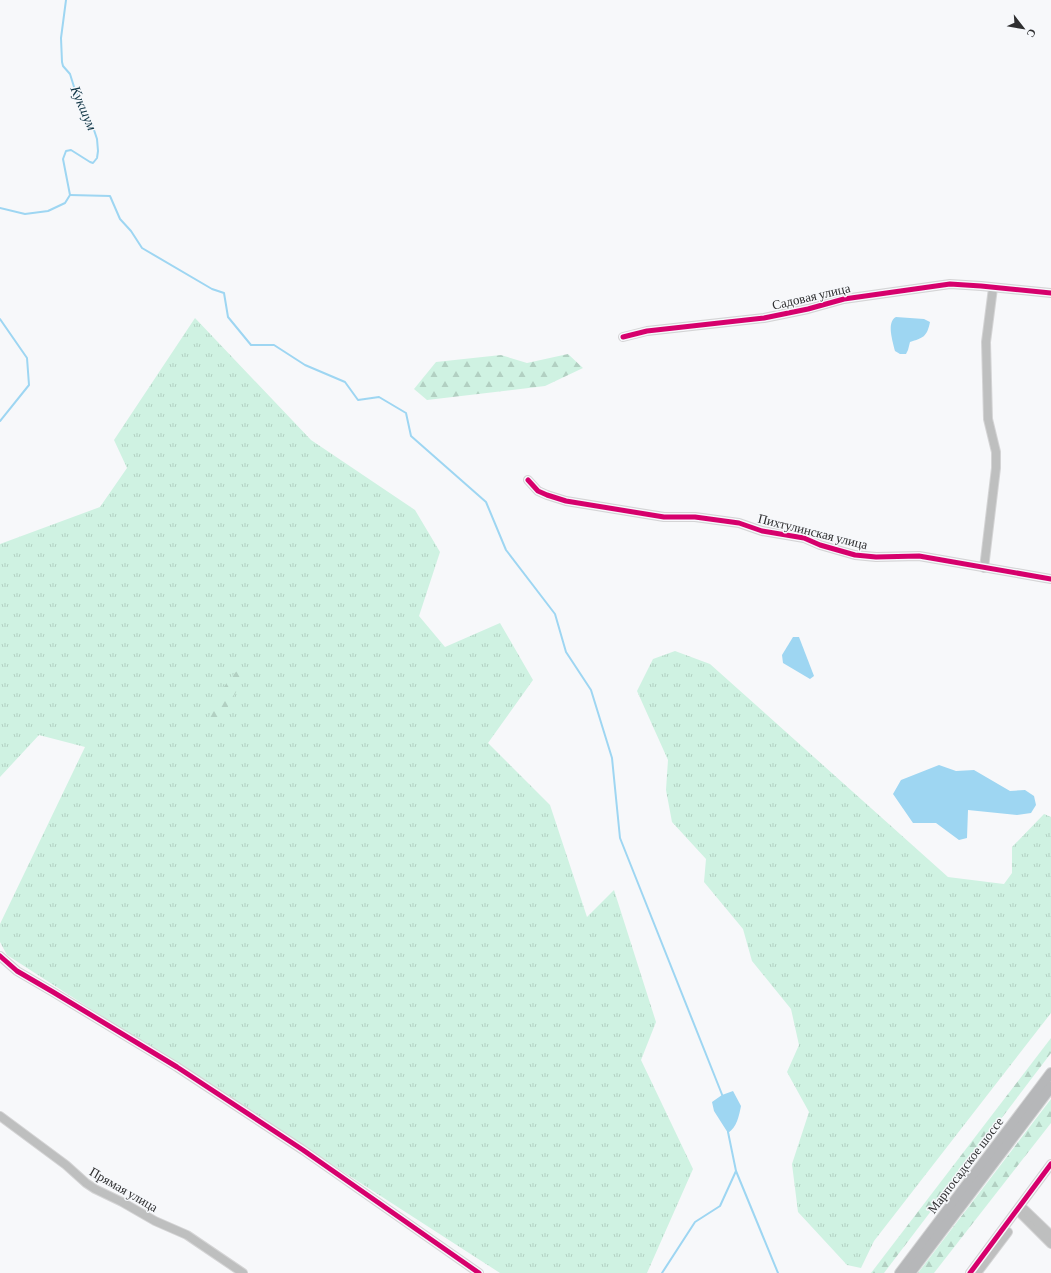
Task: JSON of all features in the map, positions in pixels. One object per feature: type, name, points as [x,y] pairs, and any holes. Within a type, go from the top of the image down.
[{"type":"main road","name":"Марпосадское шоссе","points":[[900,1273],[1051,1073]]},
{"type":"main road","name":"Марпосадское шоссе","points":[[910,1273],[1051,1087]]},
{"type":"street","name":"Садовая улица","points":[[623,337],[647,331],[764,318],[808,309],[844,299],[942,285],[1051,293]]},
{"type":"street","points":[[984,568],[996,468],[996,452],[988,419],[986,350],[993,288]]},
{"type":"street","name":"Пихтулинская улица","points":[[528,480],[538,491],[566,501],[664,517],[695,517],[739,523],[762,531],[804,538],[820,545],[855,555],[876,557],[919,556],[1051,579]]},
{"type":"street","points":[[0,956],[4,962],[16,971],[190,1075],[302,1150],[479,1273]]},
{"type":"street","name":"Прямая улица","points":[[0,1116],[95,1189],[122,1202],[155,1221],[187,1235],[243,1273]]},
{"type":"street","points":[[977,1273],[1051,1164]]},
{"type":"street","points":[[970,1273],[1051,1173]]},
{"type":"street","points":[[1021,1210],[1051,1235]]},
{"type":"street","points":[[1021,1210],[1051,1244]]},
{"type":"green space","points":[[195,318],[311,440],[415,510],[440,552],[419,616],[445,647],[500,623],[533,680],[488,743],[550,805],[587,917],[614,890],[656,1022],[641,1060],[693,1169],[647,1273],[500,1273],[7,955],[0,942],[0,924],[85,747],[39,735],[0,777],[0,544],[100,507],[127,468],[114,440]]},
{"type":"green space","points":[[568,354],[583,368],[545,386],[427,400],[414,389],[436,362],[501,355],[527,363]]},
{"type":"green space","points":[[675,651],[710,664],[948,877],[1004,884],[1012,873],[1012,847],[1044,814],[1051,817],[1051,1013],[874,1241],[861,1268],[847,1265],[798,1212],[792,1164],[809,1112],[787,1072],[799,1045],[791,1009],[752,961],[743,929],[704,882],[706,859],[672,822],[666,790],[668,760],[637,691],[653,659]]},
{"type":"green space","points":[[237,671],[242,673],[244,677],[218,725],[215,728],[210,727],[208,725],[209,718],[214,704],[223,688]]},
{"type":"green space","points":[[1051,1038],[1051,1053],[884,1273],[871,1273]]},
{"type":"green space","points":[[1051,1099],[1051,1123],[934,1273],[918,1273]]},
{"type":"water","points":[[896,317],[924,319],[930,322],[924,336],[910,342],[906,354],[900,354],[895,351],[891,323]]},
{"type":"water","points":[[793,637],[799,637],[814,676],[810,679],[783,663],[782,655]]},
{"type":"water","points":[[939,765],[956,771],[974,770],[1010,791],[1025,790],[1034,796],[1036,805],[1031,813],[1017,815],[968,810],[967,838],[959,840],[936,823],[913,823],[893,794],[901,780]]},
{"type":"water","points":[[733,1091],[741,1106],[736,1124],[728,1133],[714,1111],[712,1102],[722,1095]]},
{"type":"waterway","name":"Кукшум","points":[[0,208],[25,214],[48,211],[65,203],[70,195],[63,159],[66,151],[71,150],[93,163],[97,158],[97,139],[91,121],[85,115],[85,111],[75,90],[70,74],[63,66],[62,62],[61,38],[66,0]]},
{"type":"waterway","points":[[70,195],[110,196],[120,219],[131,231],[142,248],[212,289],[224,293],[228,317],[251,345],[274,345],[305,365],[345,382],[358,400],[379,397],[406,413],[411,436],[486,502],[506,550],[555,614],[566,652],[591,690],[612,758],[620,838],[723,1097]]},
{"type":"waterway","name":"Кукшум","points":[[0,319],[27,358],[29,385],[0,421]]},
{"type":"waterway","points":[[662,1273],[695,1222],[720,1206],[736,1171],[728,1132]]},
{"type":"waterway","points":[[736,1171],[778,1273]]},
{"type":"cycle path","points":[[623,337],[647,331],[764,318],[808,309],[844,299],[950,284],[1051,293]]},
{"type":"cycle path","points":[[528,480],[538,491],[566,501],[664,517],[695,517],[739,523],[762,531],[804,538],[820,545],[855,555],[876,557],[919,556],[1051,579]]},
{"type":"cycle path","points":[[0,956],[17,971],[177,1067],[303,1150],[479,1273]]},
{"type":"cycle path","points":[[970,1273],[1051,1164]]}]
